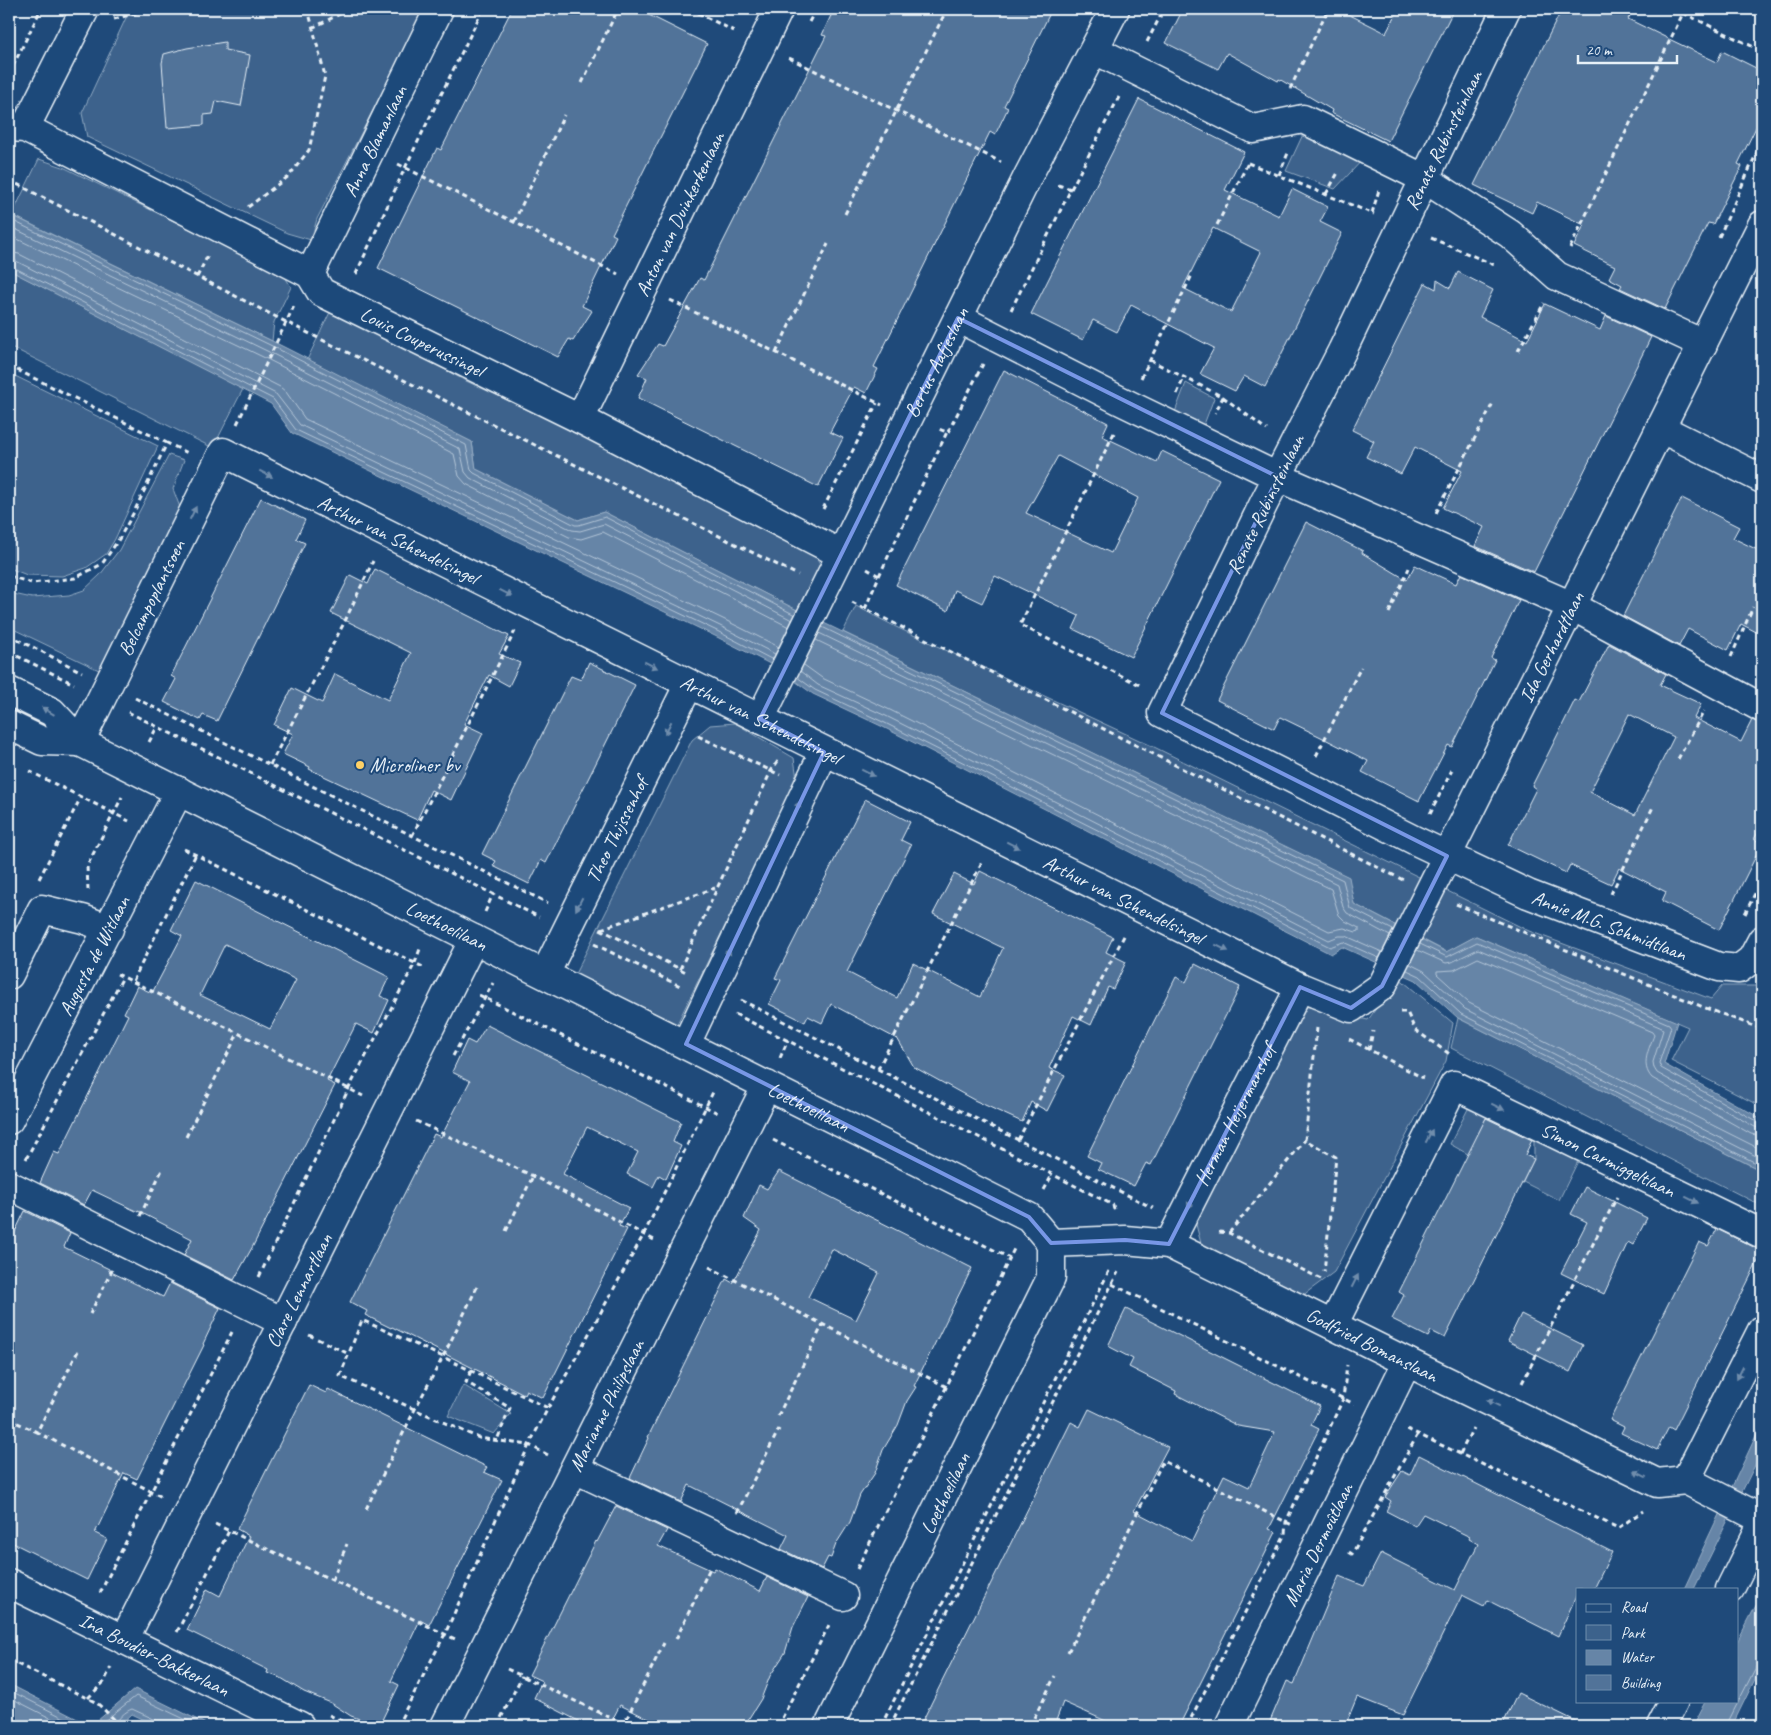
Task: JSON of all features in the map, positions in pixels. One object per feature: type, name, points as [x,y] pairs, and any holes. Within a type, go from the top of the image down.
[{"type":"street","points":[[17,127],[84,9]]},
{"type":"street","name":"Anna Blamanlaan","points":[[310,274],[439,9]]},
{"type":"street","name":"Anton van Duinkerkenlaan","points":[[580,419],[779,9]]},
{"type":"street","name":"Bertus Aafjeslaan","points":[[760,719],[1028,176],[1115,9]]},
{"type":"street","name":"Renate Rubinsteinlaan","points":[[1169,699],[1342,351],[1506,9]]},
{"type":"street","points":[[1095,50],[1253,130],[1303,119],[1425,179],[1510,234],[1556,276],[1703,344]]},
{"type":"street","name":"Louis Couperussingel","points":[[17,127],[310,274],[321,292],[580,419],[840,554]]},
{"type":"street","name":"Ida Gerhardtlaan","points":[[1294,997],[1351,1008],[1382,986],[1762,225]]},
{"type":"street","points":[[958,318],[1278,477],[1572,606],[1762,708]]},
{"type":"street","points":[[1660,428],[1762,479]]},
{"type":"street","name":"Arthur van Schendelsingel","points":[[219,459],[385,534],[760,719],[1294,997]]},
{"type":"street","name":"Belcampoplantsoen","points":[[80,742],[219,459]]},
{"type":"street","name":"Theo Thijssenhof","points":[[545,974],[689,684]]},
{"type":"street","name":"Loethoelilaan","points":[[9,691],[52,712],[80,742],[1030,1217],[1051,1243],[1051,1278],[829,1726]]},
{"type":"street","points":[[1169,699],[1162,713],[1447,856]]},
{"type":"street","name":"Loethoelilaan","points":[[9,725],[42,741],[80,742]]},
{"type":"street","points":[[686,1044],[824,752]]},
{"type":"street","name":"Augusta de Witlaan","points":[[10,1114],[109,929],[179,791]]},
{"type":"street","name":"Annie M.G. Schmidtlaan","points":[[1447,856],[1528,894],[1719,967],[1739,969],[1752,959],[1762,940]]},
{"type":"street","points":[[9,975],[42,909],[109,929]]},
{"type":"street","name":"Clare Lennartlaan","points":[[124,1640],[474,939]]},
{"type":"street","name":"Herman Heijermanshof","points":[[1169,1244],[1294,997]]},
{"type":"street","name":"Marianne Philipslaan","points":[[445,1726],[767,1085]]},
{"type":"street","points":[[1333,1325],[1448,1088]]},
{"type":"street","name":"Simon Carmiggeltlaan","points":[[1448,1088],[1762,1234]]},
{"type":"street","points":[[10,1186],[283,1322]]},
{"type":"street","name":"Godfried Bomanslaan","points":[[1051,1243],[1129,1241],[1169,1244],[1407,1362],[1657,1482],[1686,1480]]},
{"type":"street","points":[[1730,1588],[1756,1517],[1686,1480],[1762,1330]]},
{"type":"street","name":"Maria Dermoûtlaan","points":[[1229,1726],[1407,1362]]},
{"type":"street","points":[[575,1469],[843,1596]]},
{"type":"street","name":"Ina Boudier-Bakkerlaan","points":[[9,1583],[300,1726]]},
{"type":"street","points":[[1661,1726],[1673,1702]]},
{"type":"path","points":[[9,74],[41,9]]},
{"type":"path","points":[[221,228],[289,176],[309,150],[325,76],[308,9]]},
{"type":"path","points":[[340,9],[342,14]]},
{"type":"path","points":[[312,28],[358,9]]},
{"type":"path","points":[[343,302],[405,168],[483,9]]},
{"type":"path","points":[[582,82],[618,9]]},
{"type":"path","points":[[690,9],[1028,176],[1071,189]]},
{"type":"path","points":[[807,25],[816,9]]},
{"type":"path","points":[[879,576],[948,432],[1164,9]]},
{"type":"path","points":[[1675,9],[1684,11],[1762,51]]},
{"type":"path","points":[[1518,351],[1551,289],[1684,11]]},
{"type":"path","points":[[1217,225],[1326,13]]},
{"type":"path","points":[[845,214],[944,15]]},
{"type":"path","points":[[786,68],[795,50]]},
{"type":"path","points":[[514,222],[564,115]]},
{"type":"path","points":[[1248,163],[1499,267]]},
{"type":"path","points":[[9,180],[819,599],[1429,893],[1694,1003],[1762,1029]]},
{"type":"path","points":[[776,353],[828,244]]},
{"type":"path","points":[[1169,699],[1020,624],[1192,275]]},
{"type":"path","points":[[667,309],[672,301]]},
{"type":"path","points":[[247,403],[286,322]]},
{"type":"path","points":[[1150,360],[1224,397],[1267,430]]},
{"type":"path","points":[[9,366],[167,443],[219,459]]},
{"type":"path","points":[[1202,440],[1224,397]]},
{"type":"path","points":[[809,538],[877,403]]},
{"type":"path","points":[[1389,613],[1422,540],[1493,403]]},
{"type":"path","points":[[908,418],[948,432]]},
{"type":"path","points":[[9,576],[32,583],[75,578],[102,564],[134,512],[167,443]]},
{"type":"path","points":[[815,504],[824,508]]},
{"type":"path","points":[[270,765],[345,621],[385,534]]},
{"type":"path","points":[[412,836],[528,604]]},
{"type":"path","points":[[1678,759],[1718,684],[1753,607]]},
{"type":"path","points":[[9,635],[105,691]]},
{"type":"path","points":[[9,652],[105,691],[270,765],[412,836],[569,923],[601,929],[680,969],[710,992],[1052,1175],[1113,1205],[1129,1241]]},
{"type":"path","points":[[1302,783],[1361,667]]},
{"type":"path","points":[[670,722],[787,779]]},
{"type":"path","points":[[157,727],[710,992],[878,1069],[1159,1211],[1129,1241],[881,1726]]},
{"type":"path","points":[[680,969],[716,888],[771,771],[779,758]]},
{"type":"path","points":[[25,769],[1010,1258]]},
{"type":"path","points":[[42,909],[29,898],[81,797]]},
{"type":"path","points":[[1598,922],[1654,805]]},
{"type":"path","points":[[133,981],[196,854]]},
{"type":"path","points":[[878,1069],[985,857]]},
{"type":"path","points":[[601,929],[716,888]]},
{"type":"path","points":[[1018,1140],[1129,927]]},
{"type":"path","points":[[92,961],[389,1109],[533,1176],[682,1254],[947,1387]]},
{"type":"path","points":[[151,1491],[247,1304],[349,1088],[415,963]]},
{"type":"path","points":[[10,1186],[123,977]]},
{"type":"path","points":[[1229,1233],[1305,1140],[1317,1023],[1294,997]]},
{"type":"path","points":[[1343,1036],[1448,1088],[1451,1054],[1416,1030],[1407,1012],[1397,1012]]},
{"type":"path","points":[[186,1138],[238,1033]]},
{"type":"path","points":[[397,1726],[444,1634],[529,1445],[644,1234],[726,1064]]},
{"type":"path","points":[[1210,1232],[1229,1233],[1323,1280],[1336,1157],[1305,1140]]},
{"type":"path","points":[[90,1314],[162,1170]]},
{"type":"path","points":[[778,1726],[1052,1175]]},
{"type":"path","points":[[506,1231],[533,1176]]},
{"type":"path","points":[[1518,1389],[1618,1196]]},
{"type":"path","points":[[890,1726],[1129,1241]]},
{"type":"path","points":[[366,1509],[478,1287]]},
{"type":"path","points":[[548,1408],[362,1320],[340,1376],[479,1438],[529,1445],[575,1469]]},
{"type":"path","points":[[283,1322],[349,1354]]},
{"type":"path","points":[[778,1416],[823,1324]]},
{"type":"path","points":[[36,1432],[78,1351]]},
{"type":"path","points":[[471,1370],[466,1382],[510,1408],[497,1440]]},
{"type":"path","points":[[1188,1726],[1285,1534],[1286,1522],[1343,1399]]},
{"type":"path","points":[[9,1419],[188,1510],[444,1634],[522,1676],[625,1725],[664,1643]]},
{"type":"path","points":[[676,1639],[723,1540],[780,1430]]},
{"type":"path","points":[[1068,1652],[1163,1461],[1352,1554],[1418,1434]]},
{"type":"path","points":[[332,1580],[347,1544]]},
{"type":"path","points":[[88,1698],[104,1682],[124,1640]]},
{"type":"path","points":[[9,1660],[88,1698],[121,1726]]},
{"type":"path","points":[[497,1726],[522,1676]]},
{"type":"path","points":[[1030,1726],[1055,1676]]},
{"type":"highlighted area","points":[[958,318],[1278,477],[1162,713],[1447,856],[1382,986],[1351,1008],[1300,987],[1169,1244],[1125,1240],[1051,1243],[1029,1217],[686,1044],[824,752],[760,719]]},
{"type":"green space","points":[[130,9],[425,9],[317,219],[311,240],[287,233],[87,137],[82,113]]},
{"type":"green space","points":[[1305,130],[1365,157],[1335,189],[1286,171]]},
{"type":"green space","points":[[39,159],[63,167],[284,275],[291,287],[274,322],[272,341],[12,215]]},
{"type":"green space","points":[[9,270],[243,389],[213,448],[9,346]]},
{"type":"green space","points":[[332,308],[464,380],[808,540],[822,568],[801,612],[604,512],[578,520],[476,469],[472,442],[307,360]]},
{"type":"green space","points":[[9,373],[158,446],[115,539],[106,554],[86,568],[62,576],[27,575],[9,568]]},
{"type":"green space","points":[[1186,383],[1214,398],[1200,435],[1172,420]]},
{"type":"green space","points":[[169,455],[184,460],[173,489],[181,510],[101,671],[9,627],[9,593],[32,598],[69,595],[84,590],[100,575],[119,550]]},
{"type":"green space","points":[[856,606],[896,627],[1152,746],[1529,931],[1711,999],[1722,986],[1762,986],[1762,1107],[1671,1061],[1688,1027],[1476,936],[1447,952],[1354,904],[1348,877],[843,632]]},
{"type":"green space","points":[[735,723],[794,758],[797,779],[677,1024],[575,974],[692,740],[710,725]]},
{"type":"green space","points":[[1398,977],[1453,1023],[1446,1061],[1334,1272],[1298,1299],[1202,1247],[1195,1221],[1304,1006],[1368,1020]]},
{"type":"green space","points":[[1458,1018],[1762,1171],[1762,1206],[1451,1048]]},
{"type":"green space","points":[[1470,1105],[1488,1114],[1478,1134],[1473,1157],[1450,1144]]},
{"type":"green space","points":[[1534,1137],[1579,1159],[1559,1200],[1523,1182],[1534,1159]]},
{"type":"green space","points":[[463,1385],[511,1414],[494,1434],[448,1416]]},
{"type":"water","points":[[9,214],[272,341],[472,442],[476,469],[578,520],[604,512],[801,612],[1349,877],[1354,904],[1446,952],[1476,936],[1677,1022],[1664,1064],[1762,1119],[1762,1171],[1458,1018],[1416,980],[1342,947],[1331,954],[881,726],[813,694],[774,666],[715,636],[292,433],[271,404],[9,270]]},
{"type":"water","points":[[1762,1423],[1762,1451],[1694,1588],[1684,1588]]},
{"type":"water","points":[[1762,1594],[1762,1665],[1732,1726],[1693,1726],[1705,1702],[1738,1702],[1738,1640]]},
{"type":"water","points":[[9,1684],[91,1726],[9,1726]]},
{"type":"water","points":[[135,1689],[210,1726],[157,1726],[132,1714],[119,1726],[91,1726]]},
{"type":"building","points":[[512,9],[637,9],[707,44],[612,234],[616,236],[582,306],[592,311],[573,341],[569,339],[558,357],[378,268],[437,148],[441,150]]},
{"type":"building","points":[[834,9],[1052,9],[1004,106],[1008,108],[995,135],[990,132],[874,367],[878,369],[866,393],[854,387],[830,432],[843,438],[818,487],[638,398],[647,378],[638,374],[658,344],[663,346],[700,278],[704,280],[826,36],[822,35]]},
{"type":"building","points":[[1183,9],[1338,9],[1386,33],[1399,9],[1454,9],[1388,141],[1331,113],[1332,110],[1279,79],[1278,81],[1227,53],[1218,69],[1166,43]]},
{"type":"building","points":[[1562,9],[1634,9],[1628,19],[1669,39],[1717,62],[1722,51],[1762,71],[1762,115],[1738,164],[1742,166],[1713,224],[1708,223],[1665,309],[1620,288],[1622,285],[1609,278],[1615,266],[1574,246],[1584,225],[1537,202],[1532,213],[1474,185]]},
{"type":"building","points":[[225,42],[225,50],[250,55],[241,106],[216,101],[213,114],[204,115],[204,125],[167,128],[162,63],[164,54]]},
{"type":"building","points":[[1139,99],[1244,152],[1225,190],[1279,216],[1292,189],[1328,207],[1320,222],[1342,233],[1265,387],[1244,376],[1235,391],[1200,374],[1214,348],[1131,305],[1117,332],[1093,320],[1083,340],[1031,314]],"holes":[[[1213,228],[1261,252],[1231,312],[1183,288]]]},
{"type":"building","points":[[1458,272],[1493,290],[1480,317],[1527,341],[1545,304],[1600,330],[1606,316],[1651,337],[1534,572],[1475,546],[1484,527],[1443,508],[1462,471],[1415,447],[1401,474],[1366,457],[1374,441],[1352,430],[1425,283],[1436,289],[1437,280],[1450,288]]},
{"type":"building","points":[[1004,370],[1108,423],[1102,436],[1157,462],[1162,451],[1219,479],[1131,657],[1073,629],[1079,616],[995,576],[982,603],[955,590],[948,611],[896,585]],"holes":[[[1058,456],[1138,498],[1111,553],[1026,513]]]},
{"type":"building","points":[[261,498],[305,520],[296,539],[305,543],[217,721],[203,715],[200,720],[164,702],[176,679],[171,676]]},
{"type":"building","points":[[1682,498],[1739,527],[1733,538],[1762,552],[1762,635],[1741,624],[1728,650],[1688,629],[1679,646],[1623,616]]},
{"type":"building","points":[[1306,522],[1363,551],[1362,553],[1407,580],[1415,565],[1456,584],[1461,574],[1519,600],[1491,658],[1495,660],[1467,717],[1452,747],[1448,745],[1419,801],[1362,772],[1368,761],[1321,737],[1280,717],[1274,729],[1217,700]]},
{"type":"building","points":[[375,569],[509,636],[499,654],[520,663],[509,686],[489,675],[464,724],[483,733],[451,800],[431,790],[417,820],[309,769],[310,767],[283,754],[293,734],[274,725],[292,688],[322,703],[335,674],[388,700],[411,653],[331,613],[350,575],[368,584]]},
{"type":"building","points":[[1609,644],[1666,674],[1660,685],[1701,704],[1694,718],[1741,742],[1752,720],[1762,724],[1762,826],[1754,839],[1762,844],[1719,930],[1662,901],[1666,892],[1619,868],[1611,884],[1570,865],[1566,873],[1508,845],[1536,789],[1532,786],[1575,700],[1579,702]],"holes":[[[1629,714],[1674,737],[1635,815],[1590,792]]]},
{"type":"building","points":[[589,662],[635,685],[546,863],[541,860],[529,884],[493,866],[496,861],[482,854],[571,676],[581,680]]},
{"type":"building","points":[[865,799],[910,822],[901,840],[911,845],[847,972],[897,998],[913,963],[980,997],[1003,948],[933,914],[954,874],[974,884],[980,871],[1113,937],[1106,952],[1126,962],[1113,989],[1108,987],[1091,1025],[1073,1016],[1049,1068],[1065,1075],[1047,1111],[1031,1102],[1022,1122],[974,1100],[914,1067],[897,1038],[831,1004],[822,1023],[808,1016],[805,1022],[769,1004],[781,980],[775,978]]},
{"type":"building","points":[[196,880],[389,977],[380,996],[389,1000],[374,1033],[356,1024],[327,1081],[335,1085],[234,1280],[184,1255],[192,1239],[138,1211],[92,1190],[84,1205],[40,1183],[54,1152],[59,1154],[128,1015],[124,1013],[137,986],[152,993],[182,936],[171,930]],"holes":[[[225,944],[296,980],[270,1029],[200,995]]]},
{"type":"building","points":[[1195,964],[1240,987],[1151,1165],[1146,1163],[1134,1186],[1098,1169],[1101,1163],[1087,1156],[1176,977],[1186,982]]},
{"type":"building","points":[[487,1025],[681,1122],[673,1142],[681,1146],[666,1179],[659,1175],[653,1187],[627,1174],[638,1152],[587,1127],[563,1174],[629,1208],[619,1226],[627,1229],[543,1398],[526,1390],[524,1394],[391,1328],[365,1315],[367,1311],[350,1302],[434,1134],[441,1137],[470,1081],[452,1072],[467,1040],[475,1044]]},
{"type":"building","points":[[1486,1118],[1532,1140],[1525,1155],[1534,1159],[1445,1338],[1431,1331],[1428,1337],[1392,1319],[1404,1295],[1399,1292]]},
{"type":"building","points":[[779,1171],[972,1268],[914,1386],[916,1387],[907,1401],[898,1425],[883,1450],[875,1473],[860,1495],[850,1522],[836,1544],[831,1558],[828,1557],[822,1569],[781,1549],[788,1535],[689,1485],[681,1502],[630,1478],[648,1437],[726,1279],[733,1283],[761,1230],[744,1218],[759,1185],[767,1189]],"holes":[[[832,1249],[879,1273],[856,1320],[808,1297]]]},
{"type":"building","points":[[1585,1187],[1647,1218],[1633,1245],[1628,1242],[1604,1294],[1561,1273],[1587,1222],[1571,1214]]},
{"type":"building","points":[[25,1211],[70,1233],[64,1247],[109,1269],[109,1271],[163,1297],[170,1283],[220,1308],[204,1345],[137,1479],[124,1473],[95,1533],[107,1539],[87,1580],[9,1541],[9,1244]]},
{"type":"building","points":[[1717,1229],[1762,1251],[1762,1253],[1674,1430],[1669,1427],[1657,1450],[1621,1433],[1624,1427],[1610,1420],[1699,1242],[1708,1246]]},
{"type":"building","points":[[1126,1309],[1320,1406],[1311,1425],[1319,1429],[1269,1529],[1276,1532],[1179,1726],[1117,1726],[1063,1702],[1054,1726],[920,1726],[1071,1422],[1080,1427],[1089,1409],[1168,1447],[1134,1511],[1192,1541],[1224,1475],[1249,1487],[1275,1432],[1238,1426],[1175,1394],[1176,1391],[1129,1367],[1133,1359],[1108,1346]]},
{"type":"building","points":[[1521,1314],[1583,1345],[1570,1372],[1508,1341]]},
{"type":"building","points":[[309,1385],[326,1393],[328,1389],[487,1467],[484,1472],[502,1480],[429,1625],[420,1620],[391,1681],[399,1685],[379,1726],[351,1716],[331,1703],[304,1692],[281,1678],[267,1673],[268,1670],[187,1630],[207,1589],[220,1596],[249,1536],[237,1529]]},
{"type":"building","points":[[1419,1455],[1612,1552],[1594,1588],[1576,1588],[1576,1596],[1558,1636],[1487,1600],[1484,1606],[1462,1595],[1403,1715],[1357,1697],[1345,1726],[1268,1726],[1287,1681],[1294,1684],[1339,1576],[1364,1586],[1381,1553],[1455,1590],[1478,1544],[1469,1539],[1470,1537],[1423,1514],[1415,1526],[1386,1511],[1391,1501],[1385,1497],[1402,1471],[1410,1475]]},
{"type":"building","points":[[616,1506],[667,1530],[658,1546],[713,1571],[715,1568],[760,1591],[767,1577],[808,1597],[793,1627],[785,1653],[770,1676],[761,1699],[744,1726],[663,1726],[620,1705],[609,1726],[588,1726],[534,1698],[542,1681],[529,1675],[596,1541]]},
{"type":"building","points":[[1518,1693],[1586,1726],[1502,1726]]},
{"type":"place","name":"Microliner bv","points":[[360,765]]}]
